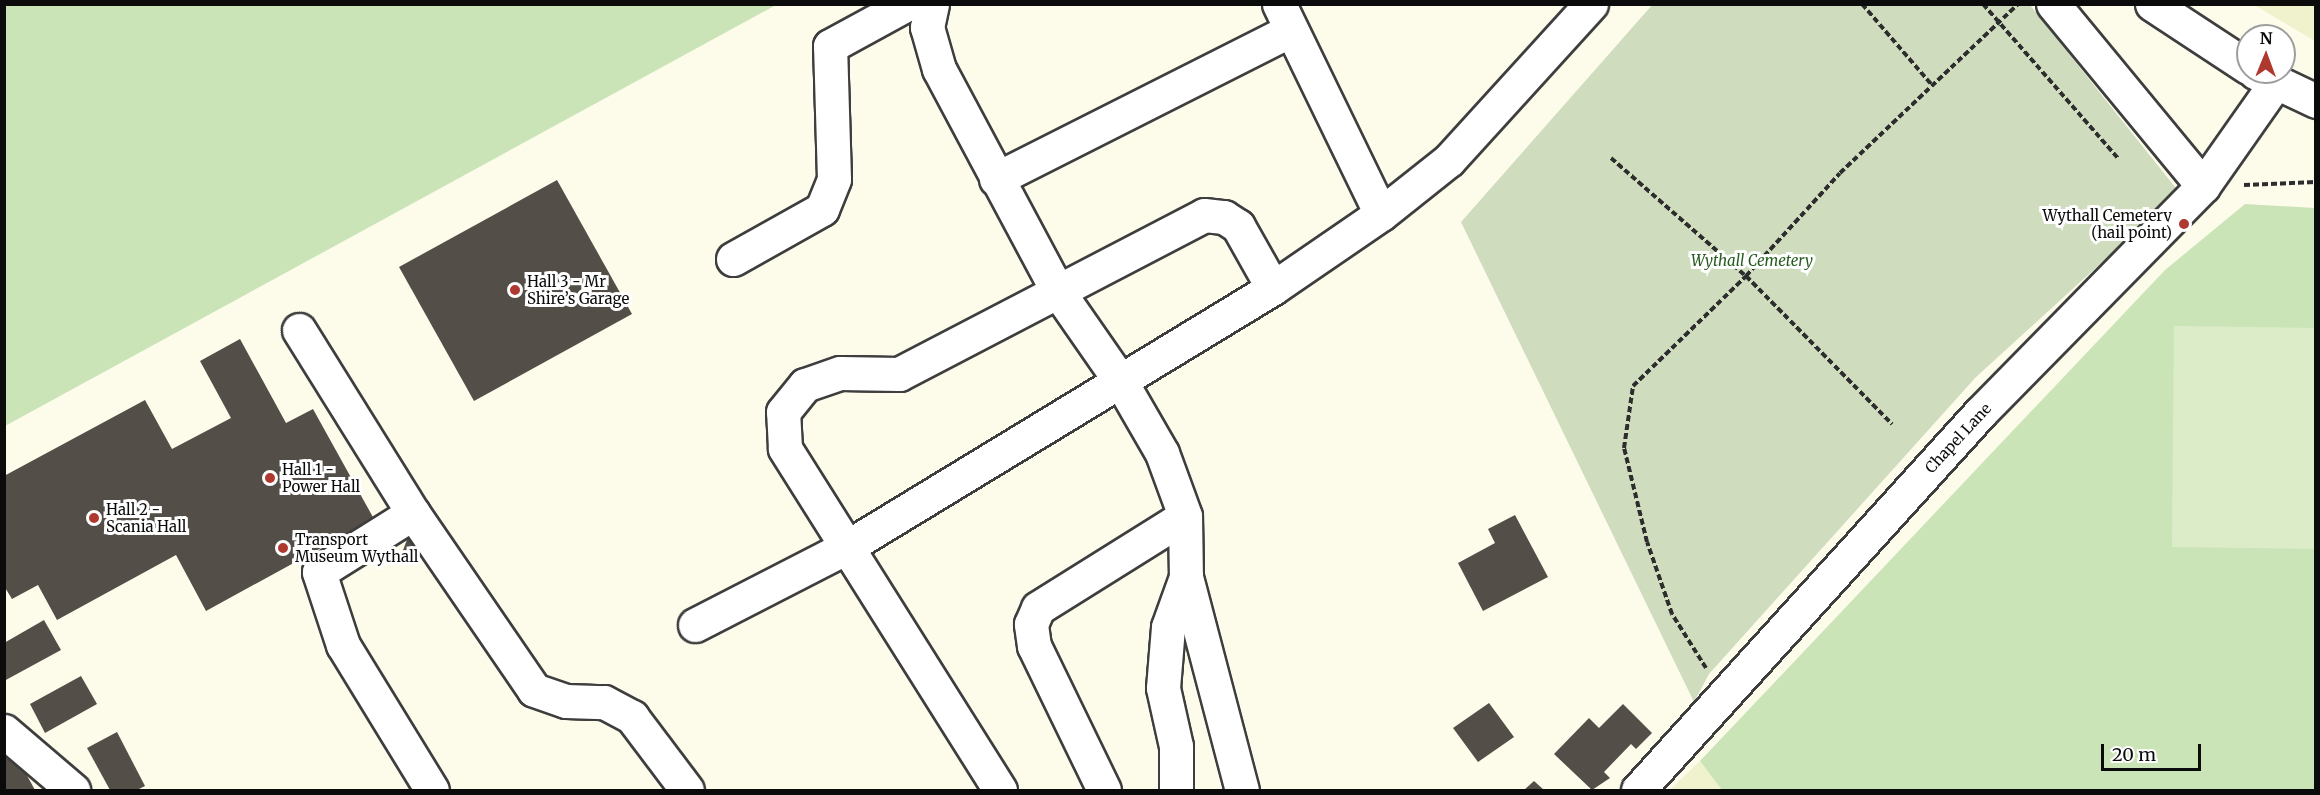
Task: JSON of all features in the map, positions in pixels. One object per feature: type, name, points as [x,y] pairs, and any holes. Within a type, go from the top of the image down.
[{"type":"street","points":[[733,259],[822,209],[834,179],[830,46],[907,4]]},
{"type":"street","points":[[932,4],[927,27],[939,69],[1057,290],[1121,382],[1162,453],[1185,516],[1186,578],[1242,790]]},
{"type":"street","points":[[695,625],[848,547],[1273,288],[1381,214],[1449,160],[1591,4]]},
{"type":"street","points":[[2053,4],[2203,186]]},
{"type":"street","points":[[2152,4],[2236,60]]},
{"type":"street","points":[[996,179],[1284,18],[1381,214]]},
{"type":"street","name":"Chapel Lane","points":[[1638,790],[1980,413],[2203,186],[2254,84]]},
{"type":"street","points":[[2279,84],[2316,101]]},
{"type":"street","points":[[1000,790],[785,448],[783,412],[805,385],[840,373],[898,374],[1204,215],[1224,217],[1238,226],[1273,288]]},
{"type":"street","points":[[299,330],[413,513],[534,690],[566,701],[604,702],[632,717],[687,790]]},
{"type":"street","points":[[413,513],[319,572],[343,645],[432,790]]},
{"type":"street","points":[[1104,790],[1034,646],[1030,624],[1038,608],[1185,516]]},
{"type":"street","points":[[1176,790],[1176,746],[1163,688],[1168,627],[1186,578]]},
{"type":"street","points":[[4,731],[73,790]]},
{"type":"path","points":[[1862,4],[1932,85]]},
{"type":"path","points":[[1983,4],[2118,158]]},
{"type":"path","points":[[1728,693],[1672,614],[1624,448],[1633,386],[1746,276],[1840,173],[2018,4]]},
{"type":"path","points":[[1611,158],[1746,276],[1892,424]]},
{"type":"path","points":[[2203,186],[2316,182]]},
{"type":"green space","points":[[5,4],[776,4],[776,5],[5,426]]},
{"type":"green space","name":"Wythall Cemetery","points":[[1653,4],[2030,5],[2179,192],[1976,377],[1709,674],[1694,702],[1461,222]]},
{"type":"green space","points":[[2254,5],[2315,5],[2315,41],[2296,30],[2296,24],[2286,24]]},
{"type":"green space","points":[[2245,204],[2315,208],[2315,790],[1722,790],[1700,761],[2165,270]]},
{"type":"green space","points":[[2174,326],[2315,328],[2315,549],[2172,547]]},
{"type":"green space","points":[[1700,761],[1722,790],[1670,790]]},
{"type":"building","name":"Hall 3 - Mr Shire’s Garage","points":[[557,180],[632,314],[474,401],[399,267]]},
{"type":"building","points":[[240,339],[286,423],[313,409],[374,519],[206,611],[176,555],[57,620],[38,585],[12,599],[4,586],[4,476],[145,400],[172,449],[231,418],[200,361]]},
{"type":"building","points":[[1515,515],[1548,577],[1483,611],[1458,563],[1495,543],[1488,529]]},
{"type":"building","points":[[408,537],[422,542],[416,558],[402,553]]},
{"type":"building","points":[[44,620],[61,650],[4,681],[4,643]]},
{"type":"building","points":[[81,676],[97,704],[45,733],[30,704]]},
{"type":"building","points":[[1489,703],[1514,737],[1478,762],[1453,728]]},
{"type":"building","points":[[1623,704],[1652,733],[1636,749],[1631,744],[1604,772],[1610,778],[1592,790],[1554,754],[1589,718],[1599,728]]},
{"type":"building","points":[[117,732],[145,786],[137,790],[110,790],[87,748]]},
{"type":"building","points":[[15,754],[35,790],[4,790],[4,759]]},
{"type":"building","points":[[1534,781],[1544,790],[1524,790]]},
{"type":"place","name":"Wythall Cemetery (hail point)","points":[[2184,224]]},
{"type":"place","name":"Hall 3 - Mr Shire’s Garage","points":[[515,290]]},
{"type":"place","name":"Hall 1 - Power Hall","points":[[270,478]]},
{"type":"place","name":"Hall 2 - Scania Hall","points":[[94,518]]},
{"type":"place","name":"Transport Museum Wythall","points":[[283,548]]}]
